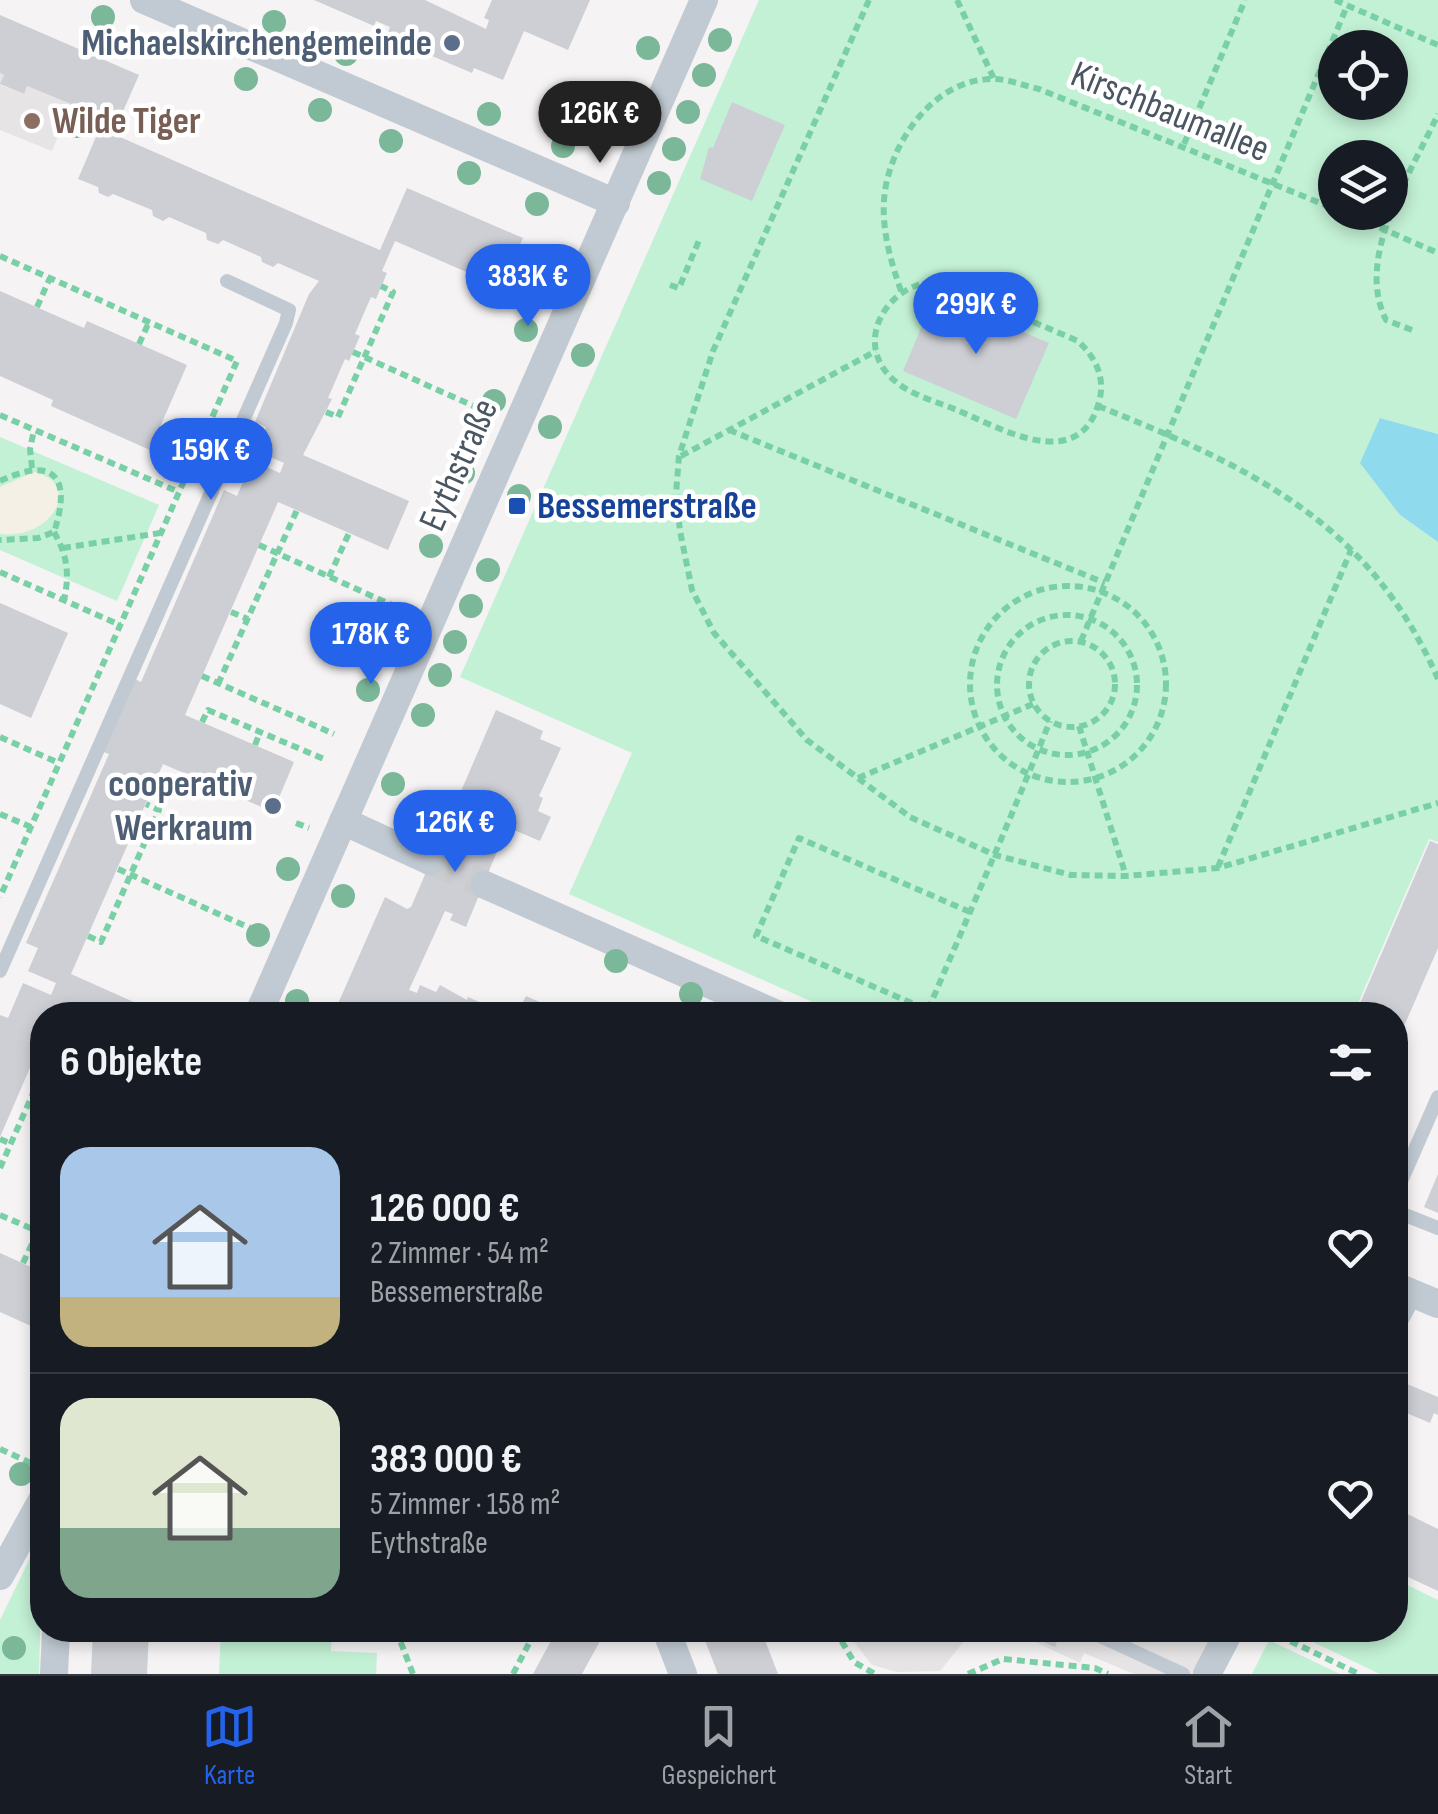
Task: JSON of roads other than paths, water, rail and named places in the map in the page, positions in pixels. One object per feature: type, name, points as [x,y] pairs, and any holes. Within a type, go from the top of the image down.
[{"type":"street","points":[[144,0],[176,6],[616,203]]},
{"type":"street","name":"Eythstraße","points":[[264,1002],[704,0]]},
{"type":"street","points":[[343,821],[430,861]]},
{"type":"street","points":[[485,885],[750,1002]]},
{"type":"street","points":[[1408,1292],[1438,1304]]},
{"type":"street","points":[[0,1576],[30,1522]]},
{"type":"street","points":[[54,1674],[55,1642]]},
{"type":"street","points":[[671,1642],[683,1674]]},
{"type":"street","points":[[1207,1674],[1224,1642]]},
{"type":"lane","points":[[0,970],[286,323],[290,310],[227,281]]},
{"type":"lane","points":[[1408,1165],[1438,1096]]},
{"type":"lane","points":[[1408,1216],[1438,1228]]},
{"type":"lane","points":[[1113,1642],[1183,1674]]},
{"type":"water","points":[[1380,418],[1438,434],[1438,542],[1400,515],[1360,463]]},
{"type":"tunnel","points":[[430,861],[485,885]]},
{"type":"place","name":"Michaelskirchengemeinde","points":[[452,43]]},
{"type":"place","name":"Wilde Tiger","points":[[32,121]]},
{"type":"place","name":"Bessemerstraße","points":[[517,506]]},
{"type":"place","name":"cooperativ Werkraum","points":[[273,806]]}]
